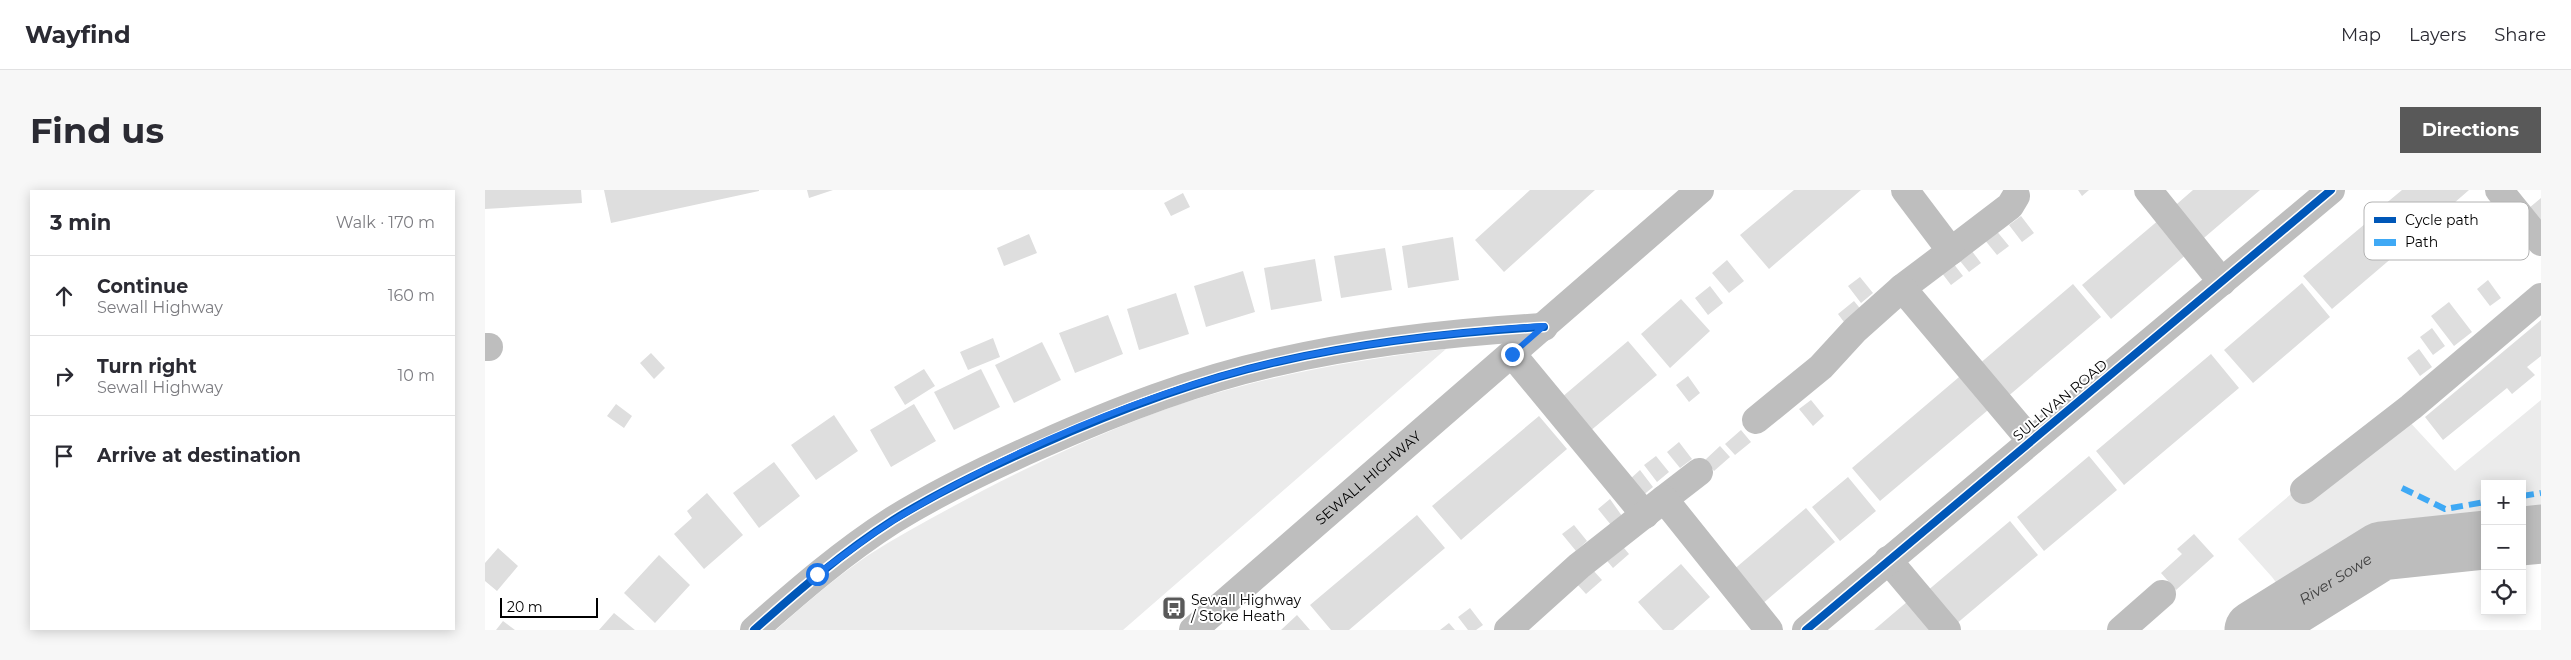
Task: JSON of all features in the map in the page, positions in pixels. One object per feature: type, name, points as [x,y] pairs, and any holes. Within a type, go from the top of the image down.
[{"type":"street","name":"SEWALL HIGHWAY","points":[[1193,630],[1700,190]]},
{"type":"street","points":[[1905,190],[1951,250]]},
{"type":"street","points":[[2148,190],[2222,282]]},
{"type":"street","name":"SULLIVAN ROAD","points":[[1806,630],[2331,190]]},
{"type":"street","points":[[2499,190],[2509,202]]},
{"type":"street","points":[[1756,420],[1821,367],[1855,330],[1902,288],[2010,206],[2016,196]]},
{"type":"street","points":[[2529,227],[2541,242]]},
{"type":"street","points":[[1902,288],[2031,441]]},
{"type":"street","points":[[2304,490],[2411,406],[2541,297]]},
{"type":"street","points":[[754,630],[817,574],[894,520],[995,466],[1102,418],[1181,389],[1276,362],[1370,344],[1453,332],[1544,326]]},
{"type":"street","points":[[1512,354],[1769,630]]},
{"type":"street","points":[[1509,630],[1579,566],[1699,472]]},
{"type":"street","points":[[1888,560],[1947,630]]},
{"type":"street","points":[[2121,630],[2163,594]]},
{"type":"shaded area","points":[[1446,349],[1123,630],[776,630],[843,573],[895,539],[1002,481],[1105,433],[1183,403],[1257,382],[1370,359]]},
{"type":"shaded area","points":[[2541,400],[2541,556],[2526,558],[2526,480],[2481,480],[2481,562],[2393,573],[2305,622],[2272,577],[2238,539],[2395,406],[2455,471]]},
{"type":"building","points":[[485,190],[581,190],[582,203],[485,209]]},
{"type":"building","points":[[604,190],[759,190],[759,191],[611,223]]},
{"type":"building","points":[[807,190],[833,190],[809,198]]},
{"type":"building","points":[[1530,190],[1595,190],[1504,272],[1475,240]]},
{"type":"building","points":[[1794,190],[1861,190],[1769,269],[1740,235]]},
{"type":"building","points":[[2078,190],[2089,190],[2082,196]]},
{"type":"building","points":[[2193,190],[2260,190],[2198,243],[2170,210]]},
{"type":"building","points":[[2402,190],[2469,190],[2455,202],[2388,202]]},
{"type":"building","points":[[1183,193],[1190,207],[1171,216],[1164,203]]},
{"type":"building","points":[[2541,198],[2541,223],[2529,208]]},
{"type":"building","points":[[2021,216],[2034,233],[2022,242],[2009,225]]},
{"type":"building","points":[[2160,219],[2188,253],[2111,319],[2082,285]]},
{"type":"building","points":[[2364,225],[2364,260],[2389,260],[2332,309],[2303,276]]},
{"type":"building","points":[[1995,229],[2009,246],[1997,255],[1984,239]]},
{"type":"building","points":[[1029,234],[1037,253],[1004,266],[997,248]]},
{"type":"building","points":[[1453,237],[1459,280],[1408,288],[1402,246]]},
{"type":"building","points":[[1968,246],[1981,263],[1969,272],[1956,256]]},
{"type":"building","points":[[1385,248],[1392,290],[1341,298],[1334,256]]},
{"type":"building","points":[[1315,259],[1322,301],[1271,310],[1264,268]]},
{"type":"building","points":[[1950,259],[1963,276],[1951,285],[1938,268]]},
{"type":"building","points":[[1727,260],[1744,281],[1729,293],[1712,273]]},
{"type":"building","points":[[1243,271],[1255,312],[1206,327],[1194,286]]},
{"type":"building","points":[[1860,277],[1873,293],[1861,303],[1848,286]]},
{"type":"building","points":[[2488,280],[2501,298],[2490,306],[2477,289]]},
{"type":"building","points":[[2302,283],[2330,317],[2253,383],[2224,350]]},
{"type":"building","points":[[2073,284],[2101,317],[2006,398],[1978,365]]},
{"type":"building","points":[[1710,286],[1723,303],[1708,315],[1695,298]]},
{"type":"building","points":[[1176,293],[1189,334],[1139,350],[1127,309]]},
{"type":"building","points":[[1681,299],[1710,331],[1670,368],[1641,334]]},
{"type":"building","points":[[1854,301],[1863,312],[1847,326],[1838,314]]},
{"type":"building","points":[[2449,302],[2472,332],[2454,346],[2431,316]]},
{"type":"building","points":[[1108,315],[1123,354],[1075,373],[1059,333]]},
{"type":"building","points":[[2541,320],[2541,356],[2527,367],[2535,375],[2512,394],[2507,388],[2443,440],[2425,417]]},
{"type":"building","points":[[2432,328],[2445,346],[2433,355],[2420,337]]},
{"type":"building","points":[[993,338],[1000,357],[968,370],[960,352]]},
{"type":"building","points":[[1628,341],[1657,375],[1583,437],[1555,403]]},
{"type":"building","points":[[1042,342],[1061,380],[1014,403],[995,365]]},
{"type":"building","points":[[2419,349],[2432,367],[2420,376],[2407,358]]},
{"type":"building","points":[[651,353],[665,368],[654,379],[640,363]]},
{"type":"building","points":[[2211,354],[2239,388],[2124,485],[2096,451]]},
{"type":"building","points":[[924,369],[935,386],[905,405],[894,387]]},
{"type":"building","points":[[981,369],[1000,407],[954,430],[934,392]]},
{"type":"building","points":[[1965,372],[1994,405],[1880,501],[1852,468]]},
{"type":"building","points":[[1688,376],[1700,393],[1689,402],[1676,385]]},
{"type":"building","points":[[1811,400],[1824,416],[1813,426],[1799,409]]},
{"type":"building","points":[[616,404],[632,416],[624,428],[607,416]]},
{"type":"building","points":[[914,404],[936,441],[891,467],[870,430]]},
{"type":"building","points":[[834,415],[858,451],[816,480],[791,445]]},
{"type":"building","points":[[1539,416],[1567,449],[1461,540],[1432,506]]},
{"type":"building","points":[[1741,430],[1751,442],[1735,455],[1725,444]]},
{"type":"building","points":[[1679,442],[1692,459],[1680,468],[1667,452]]},
{"type":"building","points":[[1720,446],[1730,457],[1714,471],[1705,460]]},
{"type":"building","points":[[1656,456],[1669,472],[1657,482],[1644,465]]},
{"type":"building","points":[[2089,456],[2117,490],[2044,551],[2017,517]]},
{"type":"building","points":[[774,462],[800,496],[759,528],[733,493]]},
{"type":"building","points":[[1640,470],[1653,487],[1641,497],[1629,480]]},
{"type":"building","points":[[1848,477],[1876,511],[1840,541],[1812,507]]},
{"type":"building","points":[[707,493],[743,535],[704,569],[674,534],[692,518],[687,511]]},
{"type":"building","points":[[1610,499],[1622,516],[1611,525],[1598,509]]},
{"type":"building","points":[[1806,508],[1835,542],[1761,605],[1732,571]]},
{"type":"building","points":[[1417,515],[1445,548],[1349,630],[1331,630],[1310,605]]},
{"type":"building","points":[[2010,521],[2038,555],[1949,630],[1920,597]]},
{"type":"building","points":[[1574,525],[1587,541],[1576,551],[1562,534]]},
{"type":"building","points":[[2194,534],[2214,556],[2176,590],[2161,573],[2182,554],[2177,549]]},
{"type":"building","points":[[1619,542],[1629,554],[1613,568],[1603,556]]},
{"type":"building","points":[[498,548],[518,566],[497,591],[485,581],[485,563]]},
{"type":"building","points":[[659,555],[690,585],[655,623],[624,593]]},
{"type":"building","points":[[1681,564],[1710,597],[1673,630],[1663,630],[1638,602]]},
{"type":"building","points":[[1592,569],[1602,580],[1586,594],[1576,583]]},
{"type":"building","points":[[1908,601],[1932,630],[1874,630],[1888,618]]},
{"type":"building","points":[[1470,608],[1483,625],[1476,630],[1468,630],[1458,617]]},
{"type":"building","points":[[614,613],[635,630],[599,630]]},
{"type":"building","points":[[1297,615],[1310,630],[1281,630]]},
{"type":"building","points":[[503,621],[515,630],[496,630]]},
{"type":"building","points":[[1449,623],[1455,630],[1440,630]]},
{"type":"waterway","name":"River Sowe","points":[[2526,536],[2541,534]]},
{"type":"waterway","name":"River Sowe","points":[[2254,630],[2381,551],[2481,540]]},
{"type":"marked path","points":[[2402,488],[2445,509],[2481,503]]},
{"type":"marked path","points":[[2526,495],[2541,493]]},
{"type":"cycle path","points":[[1806,630],[2331,190]]},
{"type":"cycle path","points":[[754,630],[804,586],[874,532],[911,509],[1003,462],[1069,432],[1127,409],[1186,387],[1246,369],[1310,355],[1376,343],[1544,327]]},
{"type":"place","name":"Sewall Highway / Stoke Heath","points":[[1174,608]]},
{"type":"route","points":[[817,574],[894,520],[995,466],[1102,418],[1181,389],[1276,362],[1370,344],[1453,332],[1544,326],[1512,354]]}]
